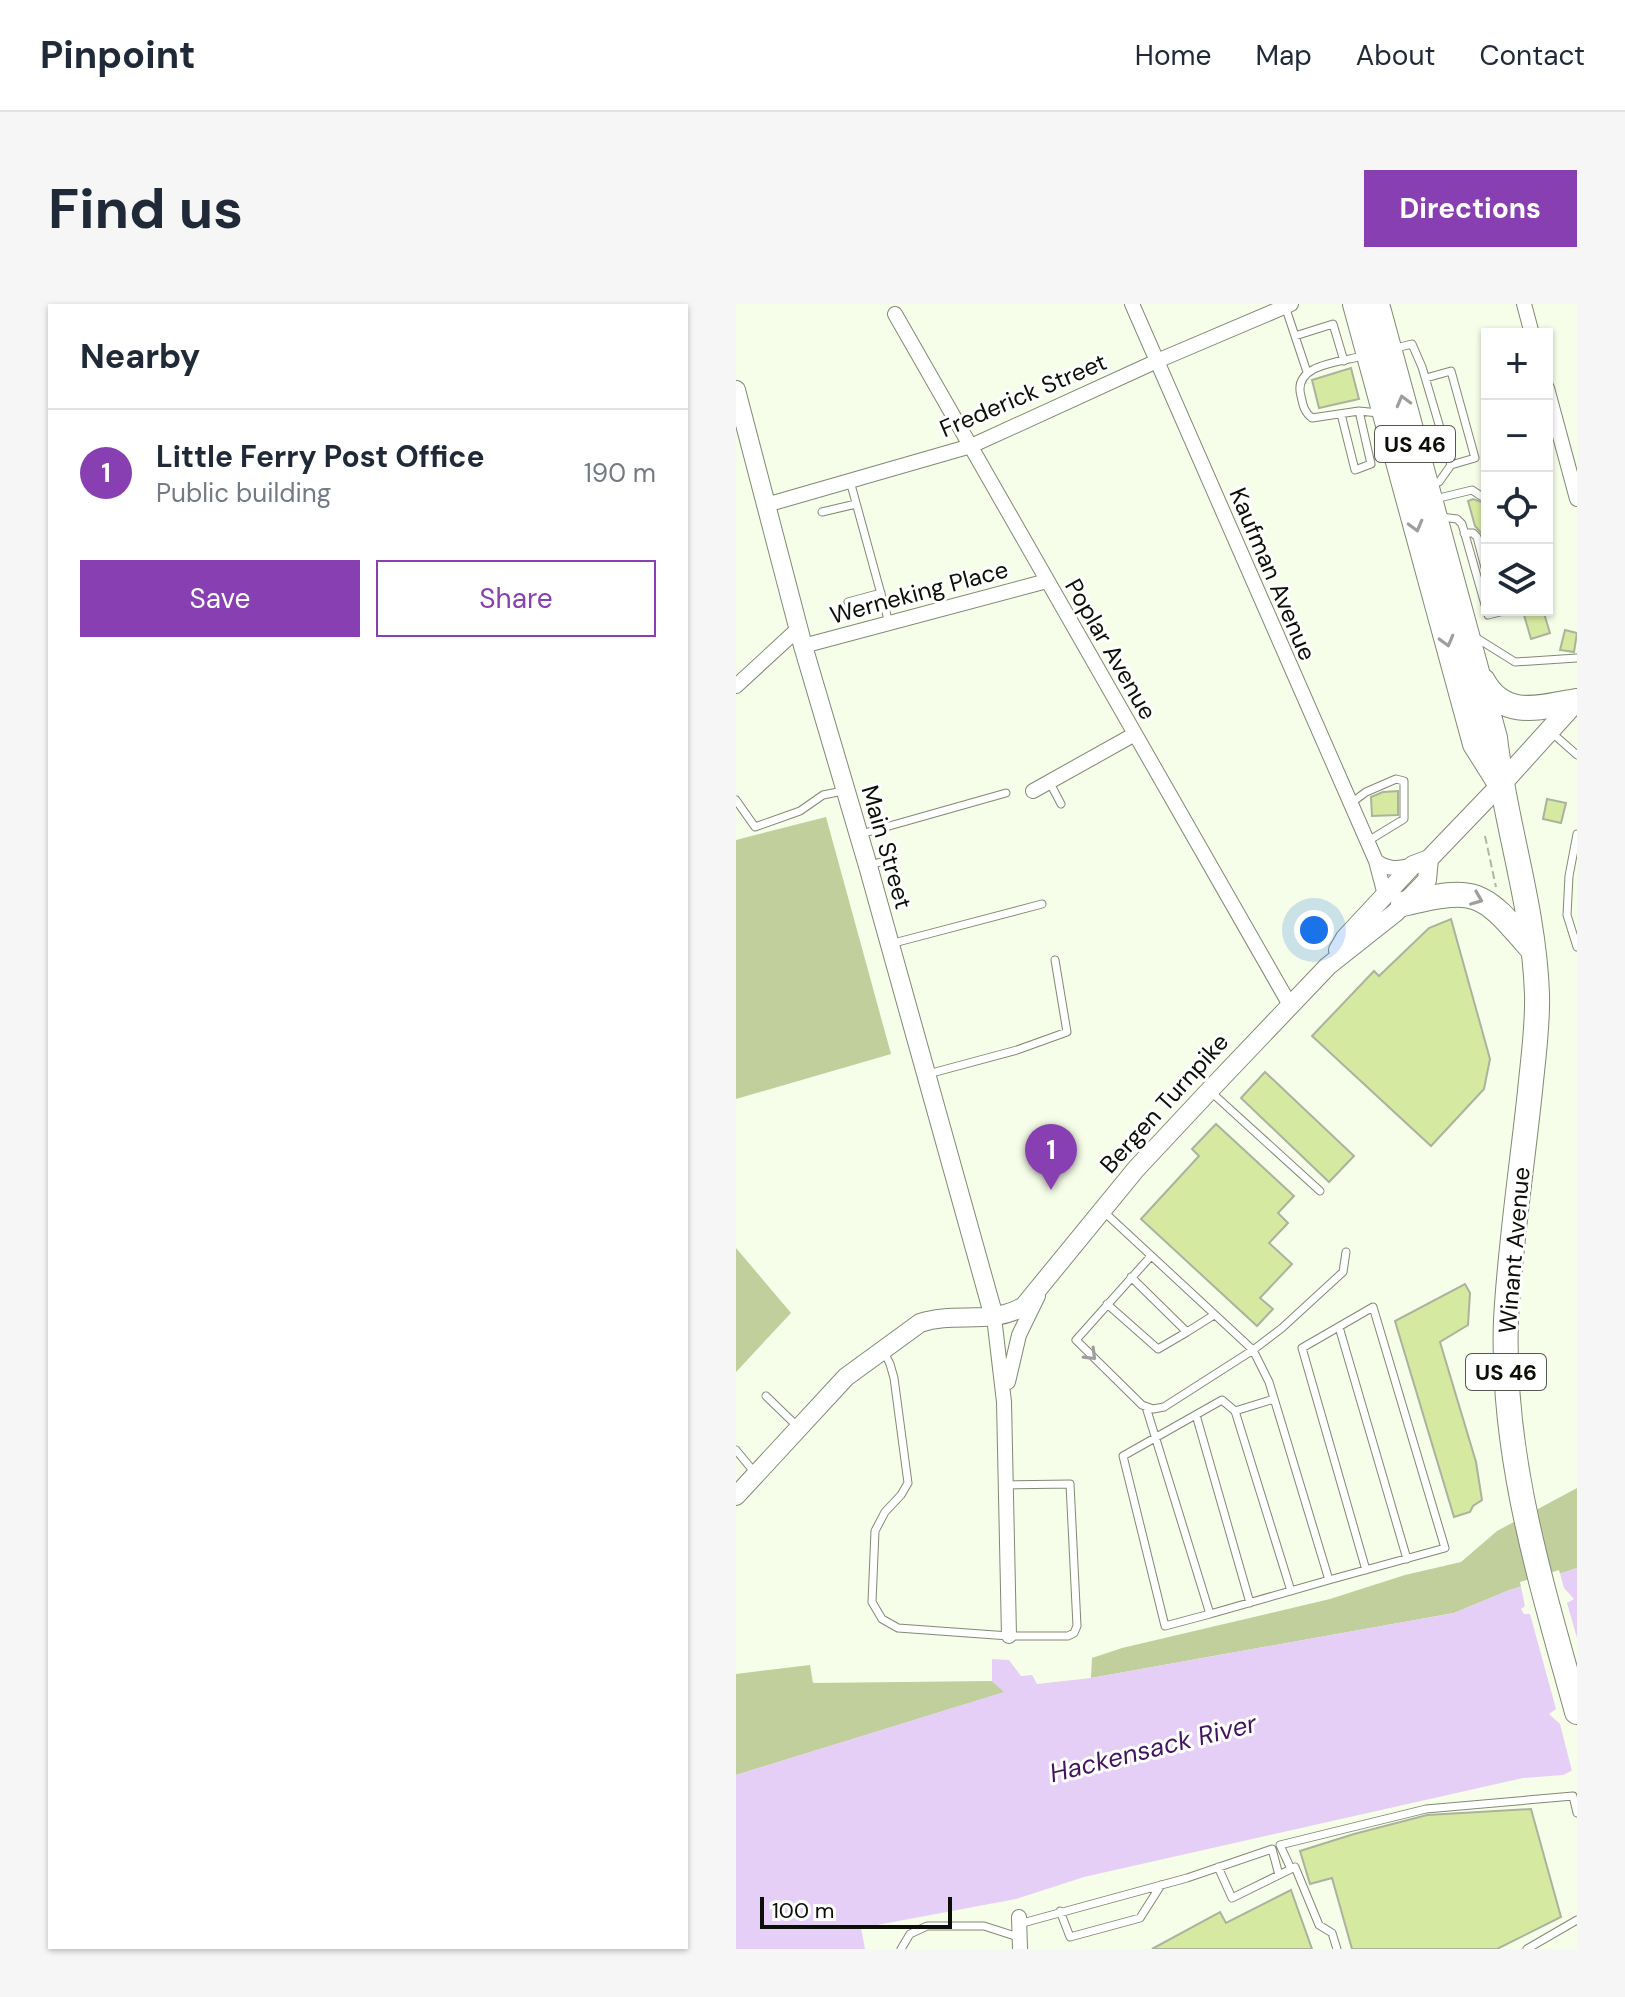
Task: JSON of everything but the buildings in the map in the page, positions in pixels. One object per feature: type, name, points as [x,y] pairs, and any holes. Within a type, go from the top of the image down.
[{"type":"highway","name":"US 46","points":[[1355,304],[1379,352],[1431,501],[1443,587],[1475,744],[1501,784]]},
{"type":"highway","name":"US 46","points":[[1377,304],[1385,414],[1443,587],[1467,633],[1488,660],[1501,784]]},
{"type":"highway","points":[[1488,660],[1490,692],[1512,708],[1528,709],[1577,701]]},
{"type":"highway","name":"Winant Avenue","points":[[1501,784],[1524,880],[1533,950],[1537,1023],[1508,1296],[1508,1413],[1527,1528],[1577,1712]]},
{"type":"highway","points":[[1394,900],[1447,894],[1474,896],[1497,909],[1533,950]]},
{"type":"main road","name":"Bergen Turnpike","points":[[1501,784],[1577,701]]},
{"type":"street","name":"Kaufman Avenue","points":[[1132,304],[1349,804],[1394,900]]},
{"type":"street","points":[[1524,304],[1530,328]]},
{"type":"street","name":"Frederick Street","points":[[766,505],[971,446],[1288,305]]},
{"type":"street","name":"Poplar Avenue","points":[[895,314],[1290,1005]]},
{"type":"street","name":"Main Street","points":[[736,395],[800,637],[868,866],[994,1317]]},
{"type":"street","points":[[1550,400],[1577,499]]},
{"type":"street","name":"Werneking Place","points":[[800,637],[889,623],[1047,581]]},
{"type":"street","points":[[736,686],[800,637]]},
{"type":"street","points":[[1033,791],[1135,734]]},
{"type":"street","name":"Bergen Turnpike","points":[[994,1317],[1010,1314],[1024,1306],[1136,1169],[1290,1005],[1394,900],[1427,880],[1421,862],[1501,784]]},
{"type":"street","points":[[1376,861],[1392,868],[1421,862]]},
{"type":"street","points":[[1004,1402],[1019,1335],[1044,1284]]},
{"type":"street","points":[[736,1496],[846,1377],[920,1323],[933,1319],[994,1317],[1004,1402],[1009,1636]]},
{"type":"lane","points":[[1288,305],[1307,372]]},
{"type":"lane","points":[[1295,336],[1333,324],[1344,361]]},
{"type":"lane","points":[[1385,414],[1359,411],[1312,418],[1305,413],[1299,380],[1307,372],[1412,344],[1426,378],[1451,465]]},
{"type":"lane","points":[[1426,378],[1451,371],[1475,458],[1451,465],[1431,501]]},
{"type":"lane","points":[[1341,414],[1355,470],[1371,464],[1359,411]]},
{"type":"lane","points":[[850,481],[889,623]]},
{"type":"lane","points":[[1431,501],[1472,490],[1481,496]]},
{"type":"lane","points":[[1431,501],[1457,519],[1481,591]]},
{"type":"lane","points":[[822,512],[856,504]]},
{"type":"lane","points":[[1464,533],[1473,533],[1477,537],[1481,552]]},
{"type":"lane","points":[[848,602],[881,593]]},
{"type":"lane","points":[[1488,660],[1515,662],[1577,658]]},
{"type":"lane","points":[[1550,730],[1577,755]]},
{"type":"lane","points":[[1349,804],[1366,792],[1396,779],[1404,781],[1404,819],[1366,842]]},
{"type":"lane","points":[[1050,783],[1061,804]]},
{"type":"lane","points":[[736,800],[755,827],[800,811],[823,795],[846,790]]},
{"type":"lane","points":[[859,835],[1006,793]]},
{"type":"lane","points":[[1577,834],[1569,876],[1567,915],[1577,947]]},
{"type":"lane","points":[[868,866],[895,858]]},
{"type":"lane","points":[[890,944],[1042,904]]},
{"type":"lane","points":[[926,1075],[1067,1032],[1055,960]]},
{"type":"lane","points":[[1209,1091],[1320,1191]]},
{"type":"lane","points":[[1103,1211],[1253,1350],[1269,1382],[1329,1580]]},
{"type":"lane","points":[[1151,1256],[1076,1340],[1146,1407],[1153,1409],[1164,1407],[1282,1328],[1343,1272],[1346,1252]]},
{"type":"lane","points":[[1131,1277],[1187,1332]]},
{"type":"lane","points":[[1107,1304],[1158,1349],[1214,1315]]},
{"type":"lane","points":[[1291,1591],[1235,1411],[1222,1400],[1123,1456],[1165,1626],[1250,1603],[1445,1548],[1373,1307],[1302,1348],[1366,1570]]},
{"type":"lane","points":[[1339,1327],[1407,1559]]},
{"type":"lane","points":[[883,1350],[894,1378],[908,1483],[876,1525],[872,1602],[882,1619],[898,1628],[1009,1636],[1068,1636],[1074,1633],[1077,1626],[1070,1484],[1006,1485]]},
{"type":"lane","points":[[766,1396],[798,1427]]},
{"type":"lane","points":[[1235,1411],[1274,1399]]},
{"type":"lane","points":[[1146,1407],[1210,1614]]},
{"type":"lane","points":[[1196,1415],[1250,1603]]},
{"type":"lane","points":[[736,1450],[756,1474]]},
{"type":"lane","points":[[1291,1869],[1280,1845],[1426,1809],[1573,1796],[1577,1813]]},
{"type":"lane","points":[[901,1949],[910,1934],[927,1926],[984,1926],[1019,1932],[1060,1911],[1161,1885],[1272,1849],[1279,1875]]},
{"type":"lane","points":[[1218,1867],[1232,1898],[1295,1867],[1319,1925],[1332,1933],[1337,1949]]},
{"type":"lane","points":[[1070,1937],[1140,1918],[1161,1885]]},
{"type":"lane","points":[[1060,1911],[1070,1937],[1067,1949]]},
{"type":"lane","points":[[1527,1949],[1577,1920]]},
{"type":"path","points":[[1485,836],[1497,895]]},
{"type":"green space","points":[[826,817],[891,1054],[736,1099],[736,840]]},
{"type":"green space","points":[[736,1248],[791,1313],[736,1372]]},
{"type":"green space","points":[[1577,1488],[1577,1568],[1507,1591],[1454,1613],[1091,1678],[1092,1658],[1122,1648],[1330,1599],[1405,1575],[1461,1562],[1497,1531]]},
{"type":"green space","points":[[810,1665],[813,1683],[992,1681],[1005,1692],[736,1775],[736,1674]]},
{"type":"water","name":"Hackensack River","points":[[1577,1568],[1577,1768],[1563,1775],[1523,1778],[1084,1877],[1016,1899],[861,1928],[865,1949],[736,1949],[736,1775],[1004,1692],[992,1681],[992,1659],[1009,1660],[1021,1676],[1032,1675],[1037,1684],[1091,1678],[1454,1613],[1507,1591]]},
{"type":"pier","points":[[1559,1570],[1564,1588],[1574,1599],[1567,1603],[1577,1638],[1577,1773],[1573,1775],[1560,1724],[1549,1714],[1556,1709],[1530,1614],[1524,1614],[1521,1609],[1525,1606],[1520,1582]]},
{"type":"place","name":"Little Ferry Post Office","points":[[1051,1190]]}]
